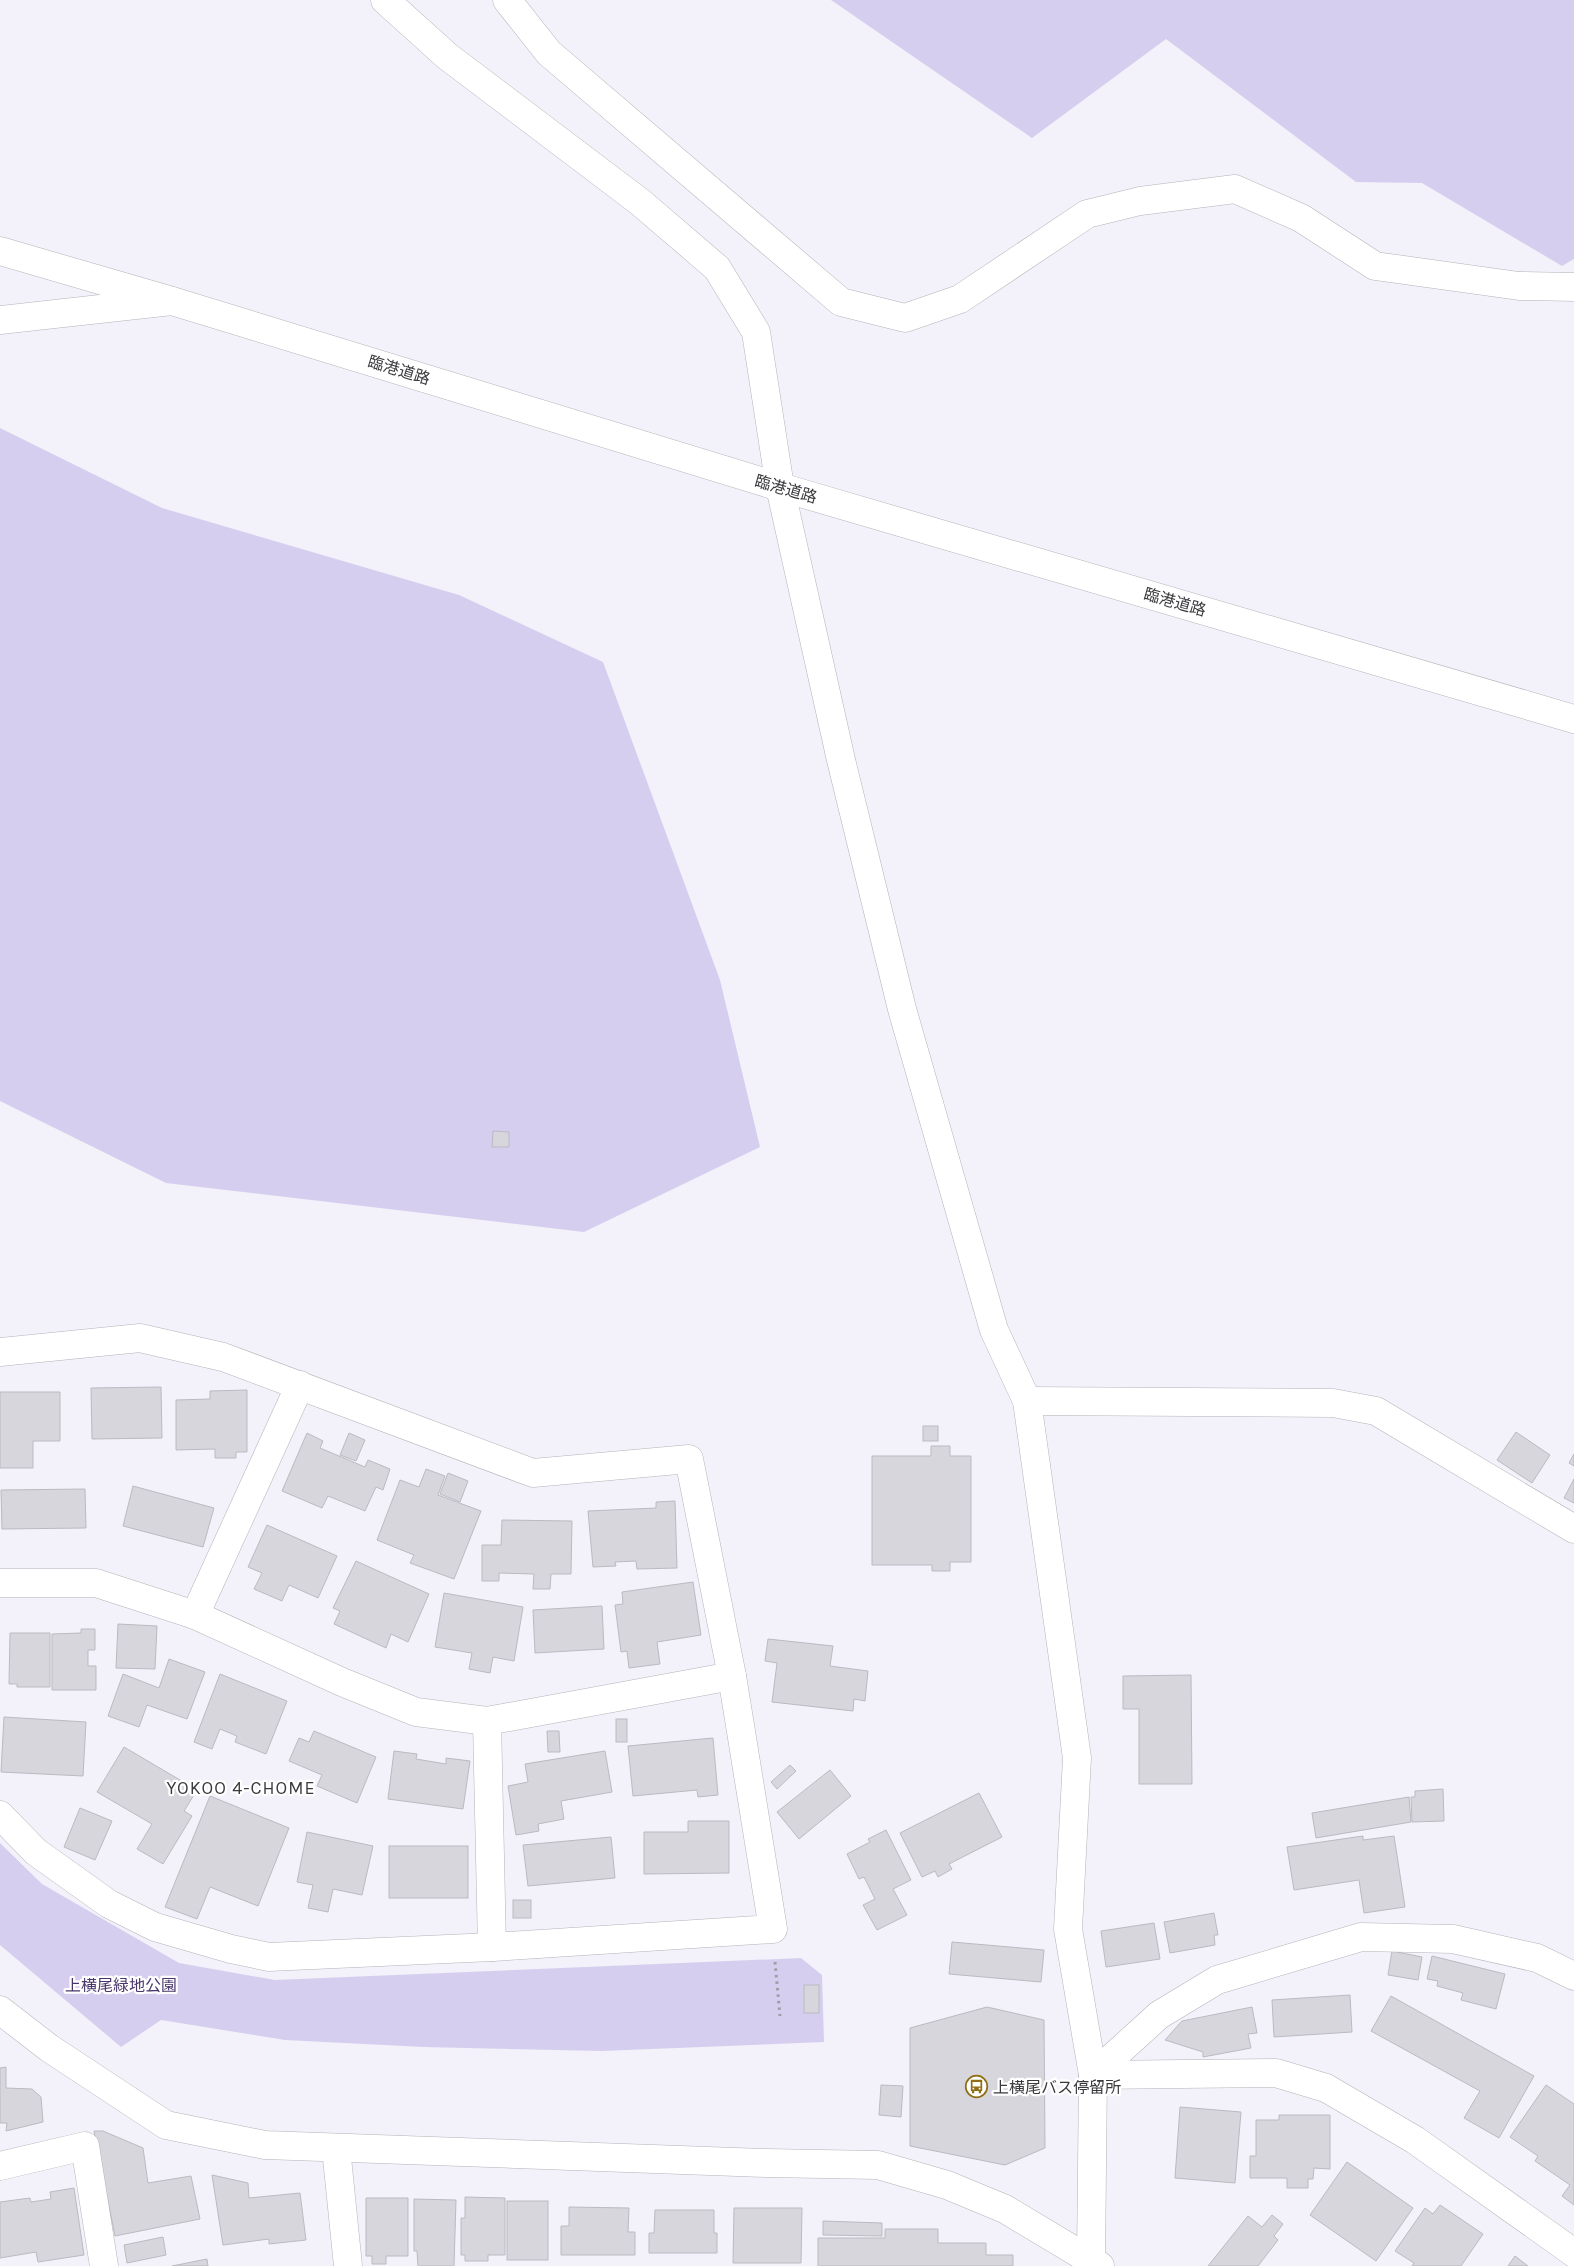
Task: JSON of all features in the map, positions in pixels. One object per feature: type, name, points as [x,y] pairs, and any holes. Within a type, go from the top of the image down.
[{"type":"street","points":[[386,0],[447,56],[640,202],[717,268],[756,332],[780,487],[841,760],[902,1009],[994,1330],[1027,1401],[1077,1758],[1068,1929],[1093,2075],[1094,2264]]},
{"type":"street","points":[[507,0],[549,53],[841,302],[905,318],[960,299],[1088,214],[1140,201],[1235,190],[1300,218],[1375,266],[1519,286],[1574,287]]},
{"type":"street","name":"臨港道路","points":[[0,252],[172,301],[780,487],[1574,719]]},
{"type":"street","points":[[0,320],[172,301]]},
{"type":"street","points":[[0,1352],[140,1338],[223,1356],[533,1473],[689,1459],[732,1676],[773,1928],[492,1947],[269,1957],[231,1949],[155,1927],[109,1904],[36,1852],[0,1815]]},
{"type":"street","points":[[195,1615],[300,1385]]},
{"type":"street","points":[[1027,1401],[1333,1403],[1376,1411],[1574,1529]]},
{"type":"street","points":[[0,1583],[96,1583],[195,1615],[342,1682],[416,1712],[487,1721],[732,1676]]},
{"type":"street","points":[[487,1721],[492,1947]]},
{"type":"street","points":[[1093,2075],[1159,2015],[1217,1980],[1361,1937],[1453,1938],[1537,1958],[1574,1976]]},
{"type":"street","points":[[0,2010],[49,2048],[166,2125],[266,2145],[878,2165],[947,2185],[1005,2209],[1094,2264]]},
{"type":"street","points":[[1093,2075],[1276,2073],[1326,2088],[1416,2140],[1574,2252]]},
{"type":"street","points":[[0,2166],[85,2146],[104,2266]]},
{"type":"street","points":[[336,2148],[348,2266]]},
{"type":"path","points":[[773,1928],[780,2016]]},
{"type":"green space","points":[[831,0],[1574,0],[1574,259],[1562,266],[1422,183],[1356,182],[1166,39],[1032,138]]},
{"type":"green space","points":[[0,428],[162,508],[459,595],[603,662],[720,980],[760,1147],[584,1232],[166,1183],[0,1101]]},
{"type":"green space","name":"上横尾緑地公園","points":[[0,1843],[42,1884],[179,1963],[275,1980],[801,1958],[822,1975],[824,2042],[602,2051],[424,2047],[285,2040],[161,2020],[121,2047],[0,1945]]},
{"type":"building","points":[[493,1131],[509,1132],[509,1147],[492,1147]]},
{"type":"building","points":[[161,1387],[162,1438],[92,1439],[91,1388]]},
{"type":"building","points":[[247,1390],[247,1452],[236,1452],[236,1458],[215,1458],[215,1449],[176,1450],[176,1400],[210,1399],[210,1391]]},
{"type":"building","points":[[0,1392],[60,1392],[60,1441],[33,1441],[33,1468],[0,1468]]},
{"type":"building","points":[[923,1426],[938,1426],[938,1441],[923,1441]]},
{"type":"building","points":[[1516,1432],[1550,1455],[1532,1483],[1497,1460]]},
{"type":"building","points":[[307,1433],[323,1441],[320,1448],[365,1467],[368,1460],[390,1469],[383,1490],[376,1487],[365,1511],[328,1496],[322,1508],[282,1491]]},
{"type":"building","points":[[349,1433],[365,1440],[356,1461],[340,1455]]},
{"type":"building","points":[[931,1446],[950,1446],[950,1456],[971,1456],[971,1562],[950,1562],[950,1571],[932,1571],[932,1565],[872,1565],[872,1456],[931,1456]]},
{"type":"building","points":[[1574,1454],[1574,1466],[1569,1463]]},
{"type":"building","points":[[426,1469],[445,1476],[438,1495],[481,1511],[454,1579],[410,1563],[414,1555],[377,1540],[400,1480],[419,1487]]},
{"type":"building","points":[[448,1473],[468,1481],[460,1502],[440,1494]]},
{"type":"building","points":[[1574,1479],[1574,1503],[1564,1498]]},
{"type":"building","points":[[133,1486],[214,1508],[203,1547],[123,1526]]},
{"type":"building","points":[[85,1489],[86,1528],[2,1529],[1,1490]]},
{"type":"building","points":[[675,1501],[677,1568],[637,1569],[636,1561],[615,1562],[616,1566],[593,1567],[588,1511],[656,1508],[656,1502]]},
{"type":"building","points":[[502,1520],[572,1521],[571,1574],[551,1574],[550,1589],[533,1589],[534,1574],[499,1573],[499,1581],[482,1581],[482,1545],[501,1545]]},
{"type":"building","points":[[267,1525],[337,1556],[318,1598],[289,1585],[282,1601],[254,1589],[262,1573],[248,1567]]},
{"type":"building","points":[[356,1561],[429,1594],[408,1642],[391,1634],[386,1648],[334,1624],[340,1611],[333,1608]]},
{"type":"building","points":[[693,1582],[701,1635],[657,1642],[660,1664],[629,1668],[627,1651],[621,1652],[615,1605],[623,1604],[622,1592]]},
{"type":"building","points":[[444,1593],[523,1607],[514,1661],[493,1657],[490,1673],[469,1669],[472,1653],[435,1647]]},
{"type":"building","points":[[602,1606],[604,1649],[535,1653],[533,1610]]},
{"type":"building","points":[[118,1624],[157,1626],[155,1669],[116,1668]]},
{"type":"building","points":[[81,1629],[95,1629],[95,1650],[88,1650],[88,1666],[96,1666],[96,1690],[52,1690],[52,1634],[81,1633]]},
{"type":"building","points":[[10,1633],[50,1633],[50,1687],[17,1687],[17,1684],[9,1684]]},
{"type":"building","points":[[768,1639],[833,1646],[830,1666],[868,1671],[865,1701],[854,1699],[853,1711],[772,1702],[777,1663],[765,1661]]},
{"type":"building","points":[[169,1659],[205,1672],[187,1719],[147,1705],[139,1727],[108,1716],[123,1674],[159,1688]]},
{"type":"building","points":[[220,1674],[287,1701],[266,1754],[235,1742],[237,1736],[220,1729],[212,1749],[194,1742]]},
{"type":"building","points":[[1191,1675],[1192,1784],[1139,1784],[1139,1709],[1123,1709],[1123,1676]]},
{"type":"building","points":[[4,1717],[86,1722],[83,1776],[1,1772]]},
{"type":"building","points":[[616,1719],[627,1719],[627,1742],[616,1742]]},
{"type":"building","points":[[314,1731],[376,1757],[357,1803],[317,1786],[322,1775],[289,1761],[299,1738],[309,1742]]},
{"type":"building","points":[[547,1731],[559,1731],[560,1752],[548,1752]]},
{"type":"building","points":[[713,1738],[718,1795],[698,1797],[697,1790],[633,1796],[628,1746]]},
{"type":"building","points":[[124,1747],[197,1790],[184,1811],[192,1816],[163,1864],[137,1849],[152,1824],[97,1792]]},
{"type":"building","points":[[394,1751],[417,1754],[416,1759],[446,1764],[446,1758],[470,1761],[463,1809],[388,1799]]},
{"type":"building","points":[[605,1751],[612,1792],[561,1801],[564,1819],[538,1824],[539,1831],[516,1835],[508,1786],[528,1782],[525,1764]]},
{"type":"building","points":[[790,1765],[796,1771],[777,1789],[771,1782]]},
{"type":"building","points":[[830,1770],[851,1796],[799,1839],[777,1812]]},
{"type":"building","points":[[1443,1789],[1444,1821],[1412,1822],[1411,1797],[1415,1797],[1415,1791]]},
{"type":"building","points":[[979,1793],[1002,1837],[949,1864],[952,1869],[938,1877],[935,1871],[922,1877],[900,1833]]},
{"type":"building","points":[[210,1796],[289,1828],[258,1906],[210,1887],[197,1919],[165,1907]]},
{"type":"building","points":[[1409,1797],[1411,1822],[1316,1838],[1312,1813]]},
{"type":"building","points":[[80,1808],[112,1821],[95,1860],[64,1847]]},
{"type":"building","points":[[688,1821],[729,1821],[729,1873],[644,1874],[644,1832],[688,1832]]},
{"type":"building","points":[[886,1830],[911,1880],[893,1889],[907,1915],[877,1930],[863,1905],[875,1899],[864,1877],[859,1879],[847,1854],[870,1842],[868,1839]]},
{"type":"building","points":[[307,1832],[373,1846],[362,1895],[333,1889],[328,1912],[308,1908],[313,1885],[297,1882]]},
{"type":"building","points":[[1363,1836],[1363,1840],[1394,1836],[1405,1907],[1364,1913],[1359,1880],[1294,1890],[1287,1847]]},
{"type":"building","points":[[611,1837],[615,1878],[528,1886],[523,1845]]},
{"type":"building","points":[[389,1846],[468,1846],[468,1898],[389,1898]]},
{"type":"building","points":[[513,1900],[531,1900],[531,1918],[513,1918]]},
{"type":"building","points":[[1214,1913],[1218,1935],[1214,1935],[1215,1945],[1170,1953],[1164,1922]]},
{"type":"building","points":[[1154,1923],[1160,1959],[1106,1967],[1101,1931]]},
{"type":"building","points":[[952,1942],[1044,1950],[1041,1982],[949,1974]]},
{"type":"building","points":[[1392,1951],[1422,1957],[1418,1980],[1388,1975]]},
{"type":"building","points":[[1432,1956],[1505,1974],[1496,2009],[1461,2000],[1463,1993],[1437,1986],[1438,1981],[1427,1979]]},
{"type":"building","points":[[804,1985],[819,1985],[819,2013],[804,2013]]},
{"type":"building","points":[[1350,1995],[1352,2032],[1274,2037],[1272,2000]]},
{"type":"building","points":[[1391,1996],[1534,2076],[1499,2138],[1464,2118],[1480,2091],[1371,2031]]},
{"type":"building","name":"上横尾バス停留所","points":[[987,2007],[1044,2020],[1045,2148],[1005,2165],[910,2146],[910,2028]]},
{"type":"building","points":[[1252,2007],[1257,2033],[1248,2034],[1251,2048],[1203,2057],[1203,2052],[1165,2040],[1182,2021]]},
{"type":"building","points":[[6,2067],[6,2088],[32,2089],[41,2097],[43,2122],[6,2131],[7,2123],[0,2123],[0,2068]]},
{"type":"building","points":[[881,2085],[903,2086],[901,2117],[879,2115]]},
{"type":"building","points":[[1546,2085],[1574,2104],[1574,2205],[1562,2196],[1570,2185],[1535,2161],[1538,2156],[1510,2137]]},
{"type":"building","points":[[1180,2107],[1241,2112],[1235,2183],[1175,2178]]},
{"type":"building","points":[[1279,2115],[1330,2115],[1330,2169],[1314,2168],[1313,2179],[1308,2179],[1308,2188],[1287,2188],[1287,2178],[1250,2178],[1250,2156],[1256,2156],[1256,2120],[1279,2120]]},
{"type":"building","points":[[94,2131],[103,2131],[143,2148],[148,2183],[191,2176],[200,2219],[115,2236]]},
{"type":"building","points":[[1347,2162],[1413,2208],[1376,2261],[1310,2215]]},
{"type":"building","points":[[212,2175],[248,2183],[249,2198],[300,2193],[306,2240],[269,2244],[269,2239],[223,2245]]},
{"type":"building","points":[[74,2188],[84,2255],[38,2262],[36,2252],[0,2258],[0,2202],[30,2198],[31,2202],[51,2199],[50,2192]]},
{"type":"building","points":[[465,2197],[505,2198],[505,2255],[488,2255],[488,2261],[465,2261],[465,2255],[461,2255],[461,2218],[465,2218]]},
{"type":"building","points":[[366,2198],[408,2198],[408,2256],[386,2256],[386,2264],[372,2264],[372,2256],[366,2256]]},
{"type":"building","points":[[414,2199],[456,2200],[454,2266],[418,2266],[417,2251],[414,2251]]},
{"type":"building","points":[[507,2201],[548,2201],[548,2260],[507,2260]]},
{"type":"building","points":[[1440,2205],[1483,2234],[1461,2266],[1412,2266],[1414,2263],[1395,2251],[1425,2208],[1433,2214]]},
{"type":"building","points":[[569,2207],[629,2208],[628,2232],[635,2232],[635,2255],[561,2255],[561,2226],[569,2226]]},
{"type":"building","points":[[734,2208],[802,2208],[801,2263],[733,2263]]},
{"type":"building","points":[[655,2210],[714,2210],[714,2233],[717,2233],[717,2253],[649,2253],[649,2233],[654,2233]]},
{"type":"building","points":[[1272,2215],[1283,2224],[1274,2236],[1278,2240],[1258,2266],[1208,2266],[1248,2216],[1262,2227]]},
{"type":"building","points":[[823,2221],[882,2223],[882,2236],[823,2235]]},
{"type":"building","points":[[885,2229],[938,2229],[938,2243],[986,2243],[986,2255],[1013,2255],[1013,2266],[818,2266],[818,2238],[885,2238]]},
{"type":"building","points":[[163,2237],[166,2255],[127,2263],[124,2245]]},
{"type":"building","points":[[1515,2256],[1528,2266],[1508,2266]]},
{"type":"building","points":[[207,2259],[208,2266],[172,2266]]},
{"type":"place","name":"上横尾バス停留所","points":[[977,2087]]},
{"type":"district","name":"YOKOO 4-CHOME","points":[[241,1788]]}]
